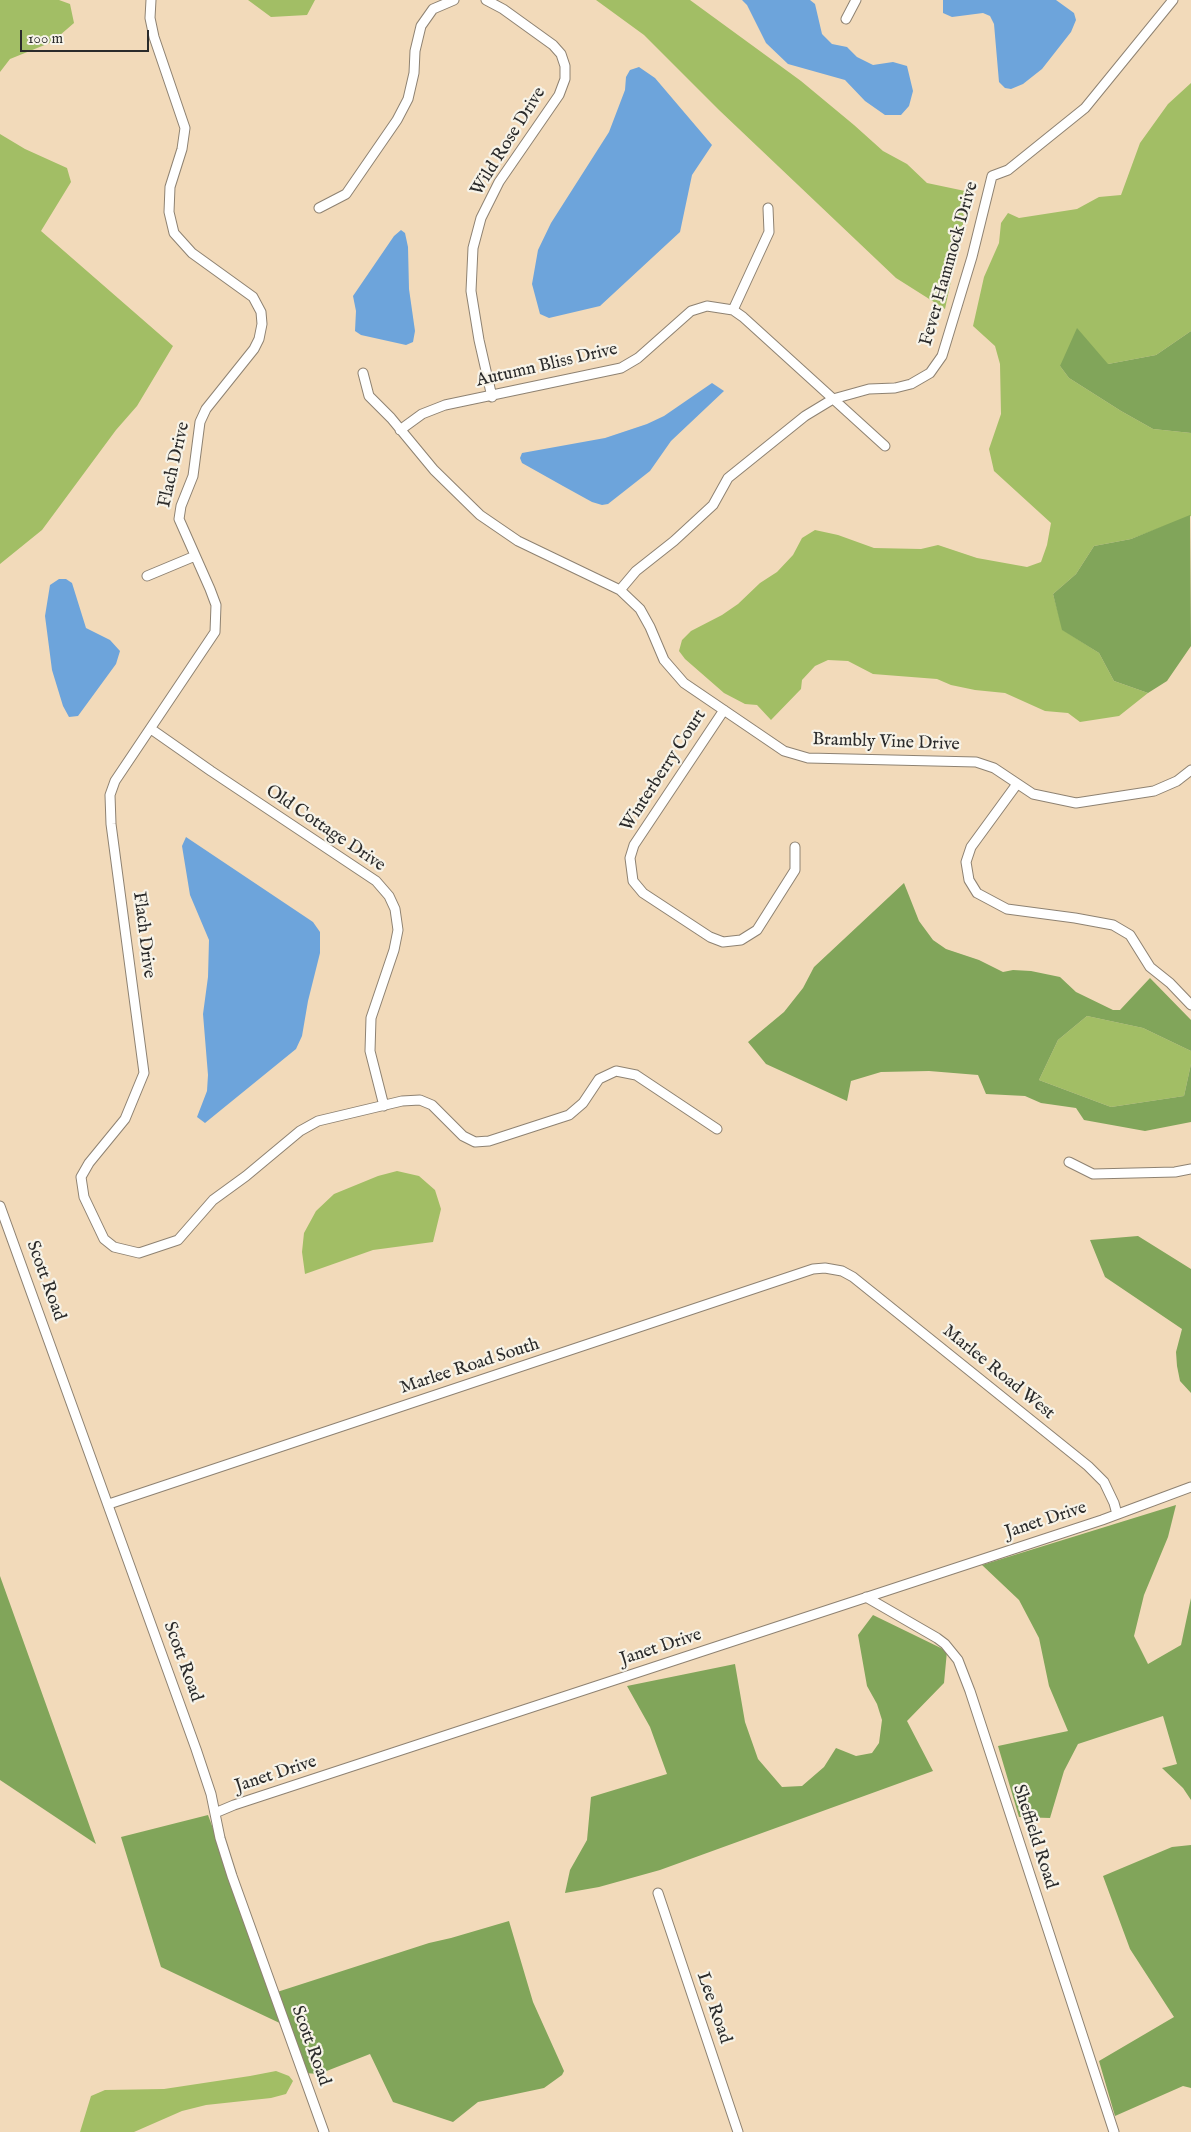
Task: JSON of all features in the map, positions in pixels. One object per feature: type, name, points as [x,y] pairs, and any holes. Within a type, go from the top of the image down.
[{"type":"street","name":"Flach Drive","points":[[151,0],[150,18],[154,37],[185,128],[182,149],[170,187],[169,212],[174,233],[192,253],[253,296],[260,312],[262,324],[259,339],[254,349],[206,409],[200,422],[193,476],[181,506],[179,519],[216,606],[215,632],[115,781],[110,795],[111,824],[144,1073],[125,1119],[88,1163],[81,1177],[84,1197],[104,1239],[114,1247],[139,1253],[178,1240],[213,1200],[246,1176],[300,1131],[318,1121],[402,1101],[420,1100],[432,1105],[463,1136],[475,1142],[489,1141],[569,1115],[583,1103],[599,1080],[616,1071],[636,1075],[717,1130]]},
{"type":"street","points":[[319,208],[346,194],[397,120],[408,99],[414,73],[415,51],[421,26],[434,9],[454,0]]},
{"type":"street","name":"Wild Rose Drive","points":[[486,0],[503,9],[554,45],[561,54],[565,66],[565,79],[559,95],[499,182],[481,218],[473,248],[471,292],[492,397]]},
{"type":"street","points":[[846,19],[856,0]]},
{"type":"street","name":"Fever Hammock Drive","points":[[620,590],[636,571],[674,541],[712,505],[728,478],[805,416],[834,399],[870,389],[895,388],[911,384],[930,373],[942,356],[972,257],[992,176],[1008,170],[1086,108],[1169,1]]},
{"type":"street","points":[[733,310],[769,232],[768,208]]},
{"type":"street","name":"Autumn Bliss Drive","points":[[400,430],[422,414],[445,406],[621,368],[638,358],[691,311],[708,306],[733,310],[743,317],[884,446]]},
{"type":"street","name":"Brambly Vine Drive","points":[[363,373],[369,396],[434,470],[480,514],[518,541],[620,590],[640,610],[650,627],[664,660],[684,683],[784,750],[808,758],[976,762],[994,768],[1032,794],[1076,803],[1154,791],[1177,781],[1191,770]]},
{"type":"street","points":[[147,576],[195,556]]},
{"type":"street","name":"Winterberry Court","points":[[724,710],[634,845],[630,858],[633,881],[643,893],[710,937],[723,942],[741,940],[756,930],[795,870],[795,848]]},
{"type":"street","name":"Old Cottage Drive","points":[[151,729],[376,881],[389,896],[395,909],[398,930],[394,950],[371,1018],[370,1051],[384,1106]]},
{"type":"street","points":[[1017,784],[971,847],[966,862],[969,880],[977,893],[1007,909],[1113,925],[1130,935],[1150,967],[1170,982],[1191,1005]]},
{"type":"street","points":[[1069,1162],[1093,1174],[1175,1172],[1191,1169]]},
{"type":"street","name":"Scott Road","points":[[0,1206],[196,1749],[232,1876],[324,2132]]},
{"type":"street","name":"Marlee Road South","points":[[109,1504],[813,1269],[831,1268],[842,1271]]},
{"type":"street","name":"Marlee Road West","points":[[842,1271],[853,1277],[1093,1470],[1110,1492],[1117,1514]]},
{"type":"street","name":"Janet Drive","points":[[215,1813],[234,1805],[1117,1514],[1191,1487]]},
{"type":"street","name":"Sheffield Road","points":[[866,1597],[937,1638],[949,1648],[958,1660],[970,1691],[1114,2132]]},
{"type":"street","name":"Lee Road","points":[[658,1893],[738,2132]]},
{"type":"green space","points":[[0,0],[59,0],[70,4],[74,23],[52,42],[10,59],[0,72]]},
{"type":"green space","points":[[248,0],[315,0],[307,15],[271,17]]},
{"type":"green space","points":[[596,0],[690,0],[801,81],[883,151],[907,164],[927,183],[965,191],[962,239],[959,243],[945,309],[896,278],[719,110],[644,35]]},
{"type":"green space","points":[[1191,83],[1191,331],[1156,355],[1108,364],[1060,366],[1069,378],[1153,429],[1191,433],[1191,516],[1131,539],[1094,546],[1076,574],[1053,594],[1063,630],[1099,653],[1114,681],[1148,693],[1119,716],[1080,722],[1068,713],[1045,711],[1005,693],[975,690],[951,685],[937,679],[873,674],[848,661],[828,660],[815,666],[802,680],[801,689],[771,720],[757,705],[745,704],[724,693],[685,659],[679,651],[682,640],[691,631],[722,615],[738,604],[760,583],[777,572],[793,555],[802,538],[815,530],[838,535],[874,548],[921,549],[938,545],[977,558],[1027,567],[1041,562],[1047,545],[1051,523],[994,471],[989,449],[1001,414],[1000,364],[995,346],[973,326],[984,277],[999,243],[1001,223],[1008,213],[1019,218],[1077,209],[1099,197],[1121,195],[1140,143],[1168,104]]},
{"type":"green space","points":[[0,134],[25,149],[67,168],[71,182],[41,231],[173,346],[137,406],[116,430],[42,530],[0,564]]},
{"type":"green space","points":[[1077,328],[1108,364],[1156,355],[1191,331],[1191,433],[1153,429],[1069,378],[1060,366]]},
{"type":"green space","points":[[1190,515],[1191,646],[1167,681],[1148,693],[1114,681],[1099,653],[1062,630],[1053,594],[1076,574],[1094,546],[1131,539]]},
{"type":"green space","points":[[904,883],[919,921],[933,940],[946,949],[979,960],[1003,972],[1013,970],[1031,971],[1060,977],[1076,992],[1113,1010],[1120,1010],[1150,978],[1191,1020],[1191,1051],[1143,1028],[1087,1016],[1058,1040],[1039,1080],[1111,1107],[1184,1096],[1191,1064],[1191,1122],[1145,1131],[1084,1120],[1076,1108],[1041,1103],[1025,1096],[986,1094],[978,1075],[929,1071],[881,1072],[851,1081],[847,1101],[766,1064],[748,1042],[784,1012],[803,988],[814,967]]},
{"type":"green space","points":[[1087,1016],[1143,1028],[1191,1051],[1191,1064],[1184,1096],[1111,1107],[1039,1080],[1058,1040]]},
{"type":"green space","points":[[397,1171],[419,1176],[435,1190],[441,1209],[433,1242],[373,1250],[305,1274],[302,1252],[304,1233],[316,1211],[334,1194],[378,1176]]},
{"type":"green space","points":[[1138,1236],[1191,1269],[1191,1393],[1180,1381],[1177,1366],[1176,1352],[1182,1329],[1105,1277],[1090,1240]]},
{"type":"green space","points":[[1176,1505],[1168,1537],[1144,1595],[1134,1636],[1148,1664],[1181,1645],[1191,1598],[1191,1800],[1183,1788],[1162,1768],[1177,1764],[1163,1716],[1078,1744],[1064,1771],[1050,1818],[1019,1817],[998,1746],[1068,1731],[1049,1686],[1039,1638],[1019,1600],[982,1565]]},
{"type":"green space","points":[[0,1576],[96,1844],[0,1780]]},
{"type":"green space","points":[[873,1615],[947,1651],[944,1683],[907,1721],[933,1771],[660,1870],[599,1887],[565,1893],[570,1870],[587,1840],[591,1797],[667,1774],[650,1727],[627,1686],[735,1664],[745,1722],[758,1759],[782,1787],[802,1786],[824,1767],[836,1748],[856,1756],[872,1753],[879,1743],[882,1720],[877,1704],[867,1686],[858,1635]]},
{"type":"green space","points":[[208,1815],[274,1993],[429,1943],[509,1921],[533,2002],[564,2071],[562,2075],[544,2088],[478,2102],[453,2122],[393,2102],[370,2054],[319,2074],[304,2073],[286,2026],[161,1967],[121,1837]]},
{"type":"green space","points":[[1191,1845],[1191,2088],[1183,2086],[1115,2116],[1099,2061],[1174,2017],[1130,1949],[1103,1876],[1172,1847]]},
{"type":"green space","points":[[276,2071],[289,2076],[293,2081],[286,2094],[271,2098],[206,2105],[182,2111],[134,2132],[80,2132],[91,2096],[105,2090],[164,2089]]},
{"type":"water","points":[[742,0],[810,0],[815,4],[822,34],[832,44],[847,47],[857,57],[873,65],[893,62],[907,66],[913,91],[909,106],[901,115],[885,115],[865,101],[845,80],[788,64],[766,43],[747,5]]},
{"type":"water","points":[[943,0],[1056,0],[1074,13],[1076,20],[1071,32],[1042,69],[1023,84],[1011,89],[1005,88],[999,82],[994,24],[990,16],[983,13],[952,17],[943,13]]},
{"type":"water","points":[[639,67],[655,78],[712,145],[692,175],[680,232],[600,306],[549,318],[540,314],[532,284],[538,250],[551,223],[609,132],[625,90],[626,77],[630,70]]},
{"type":"water","points":[[401,230],[405,233],[408,247],[409,289],[415,331],[413,342],[406,345],[361,335],[355,331],[356,311],[353,296],[394,236]]},
{"type":"water","points":[[712,383],[724,391],[671,441],[650,471],[608,504],[602,505],[592,502],[522,463],[520,458],[522,453],[605,438],[647,424],[664,416]]},
{"type":"water","points":[[59,579],[66,579],[72,583],[86,628],[110,640],[120,651],[116,664],[78,716],[69,717],[63,706],[52,670],[45,616],[50,585]]},
{"type":"water","points":[[186,837],[313,922],[320,932],[320,953],[308,1001],[302,1036],[296,1049],[205,1123],[197,1117],[207,1091],[208,1075],[203,1014],[208,977],[209,940],[190,895],[182,846]]}]
